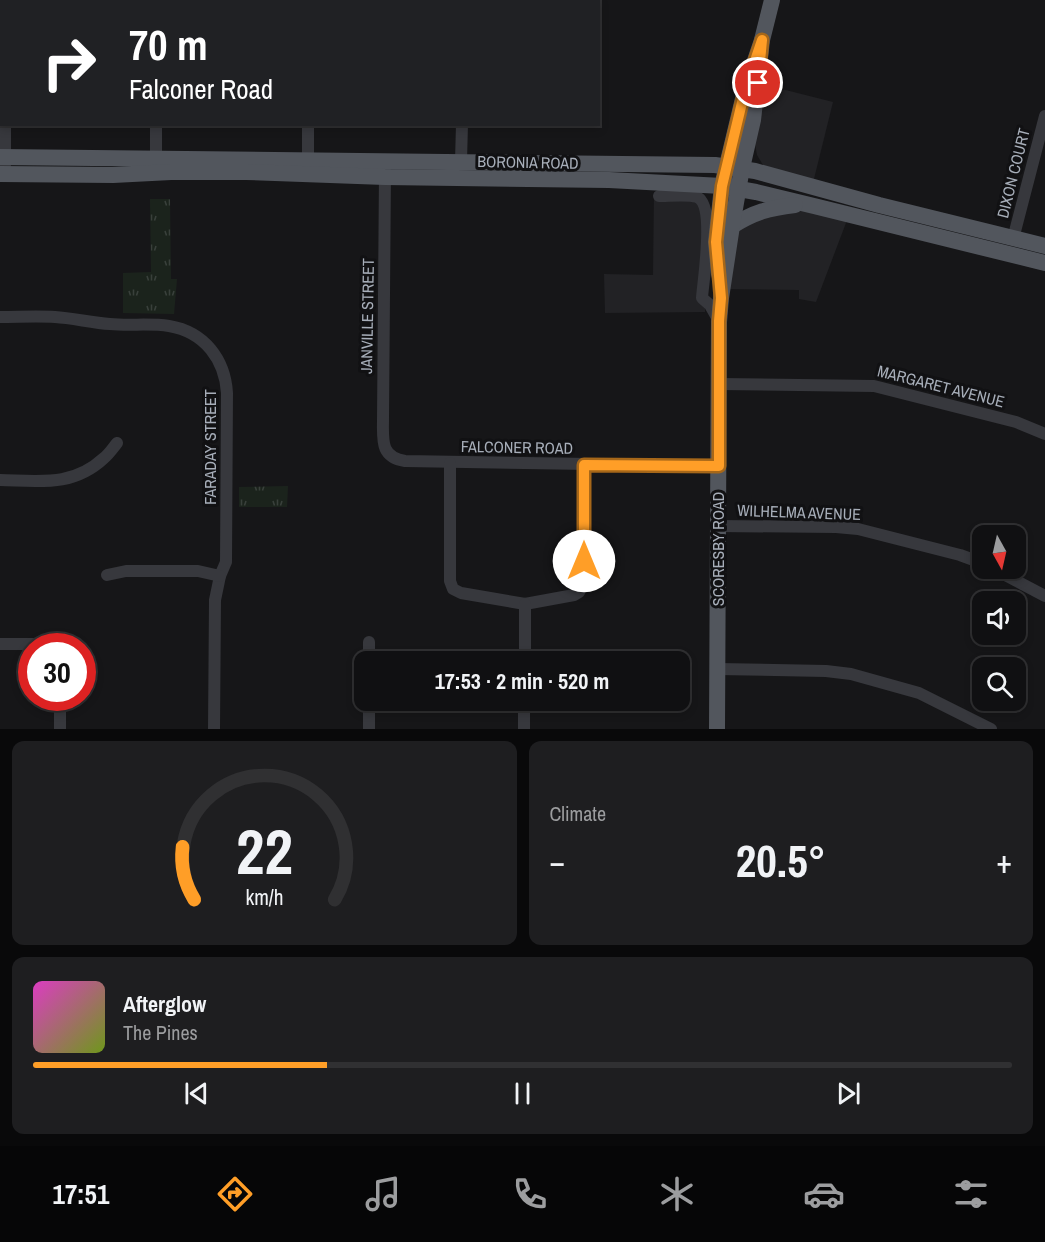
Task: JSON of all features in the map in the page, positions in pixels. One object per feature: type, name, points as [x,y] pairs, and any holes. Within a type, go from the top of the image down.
[{"type":"main road","name":"SCORESBY ROAD","points":[[717,729],[719,321],[739,189],[734,167],[735,128],[772,0]]},
{"type":"main road","name":"SCORESBY ROAD","points":[[721,298],[716,242],[722,186],[734,167],[753,120],[762,40]]},
{"type":"main road","points":[[753,120],[756,152],[770,175]]},
{"type":"main road","points":[[686,164],[714,153],[726,142],[735,128]]},
{"type":"main road","name":"BORONIA ROAD","points":[[2,157],[308,160],[385,169],[722,186],[1045,263]]},
{"type":"main road","name":"BORONIA ROAD","points":[[3,174],[113,175],[385,169],[461,161],[686,164],[734,167],[1045,246]]},
{"type":"main road","points":[[732,226],[749,215],[763,210],[805,204]]},
{"type":"street","name":"DIXON COURT","points":[[1013,239],[1045,116]]},
{"type":"street","points":[[3,174],[5,126]]},
{"type":"street","points":[[156,126],[156,159]]},
{"type":"street","points":[[308,126],[308,160]]},
{"type":"street","points":[[461,161],[462,126]]},
{"type":"street","name":"JANVILLE STREET","points":[[385,169],[382,419],[384,445],[388,454]]},
{"type":"street","points":[[659,196],[696,196],[703,202],[707,226],[702,298],[719,321]]},
{"type":"street","name":"FARADAY STREET","points":[[0,316],[57,317],[107,324],[169,326],[191,334],[207,344],[216,356],[224,372],[227,393],[226,562],[220,576],[215,600],[214,729]]},
{"type":"street","name":"MARGARET AVENUE","points":[[719,384],[874,386],[1016,422],[1045,434]]},
{"type":"street","points":[[0,480],[65,480],[80,475],[105,458],[117,443]]},
{"type":"street","name":"FALCONER ROAD","points":[[388,454],[395,460],[450,463],[719,466]]},
{"type":"street","points":[[450,463],[450,581],[453,589],[460,593],[525,604],[574,595],[579,592],[584,583],[584,465]]},
{"type":"street","name":"WILHELMA AVENUE","points":[[718,526],[858,529],[972,559]]},
{"type":"street","points":[[108,574],[126,571],[198,571],[220,576]]},
{"type":"street","points":[[1013,579],[1045,596]]},
{"type":"street","points":[[525,604],[525,651]]},
{"type":"street","points":[[369,642],[369,651]]},
{"type":"street","points":[[0,644],[18,644]]},
{"type":"street","points":[[717,669],[826,670],[851,674],[918,693],[991,729]]},
{"type":"street","points":[[60,711],[60,729]]},
{"type":"street","points":[[369,711],[369,729]]},
{"type":"street","points":[[524,711],[524,729]]},
{"type":"shaded area","points":[[758,83],[833,102],[812,187],[763,165],[757,155],[755,144]]},
{"type":"shaded area","points":[[654,192],[704,194],[709,204],[705,312],[605,313],[604,274],[653,275]]},
{"type":"shaded area","points":[[777,207],[849,215],[816,302],[799,299],[799,290],[722,289],[732,226]]},
{"type":"green space","points":[[150,199],[170,199],[171,279],[177,279],[174,314],[123,313],[123,273],[151,272]]},
{"type":"green space","points":[[288,486],[287,507],[239,507],[239,487]]},
{"type":"route","points":[[584,561],[584,465],[719,466],[721,298],[716,242],[720,200],[735,128],[762,40],[758,83]]}]
